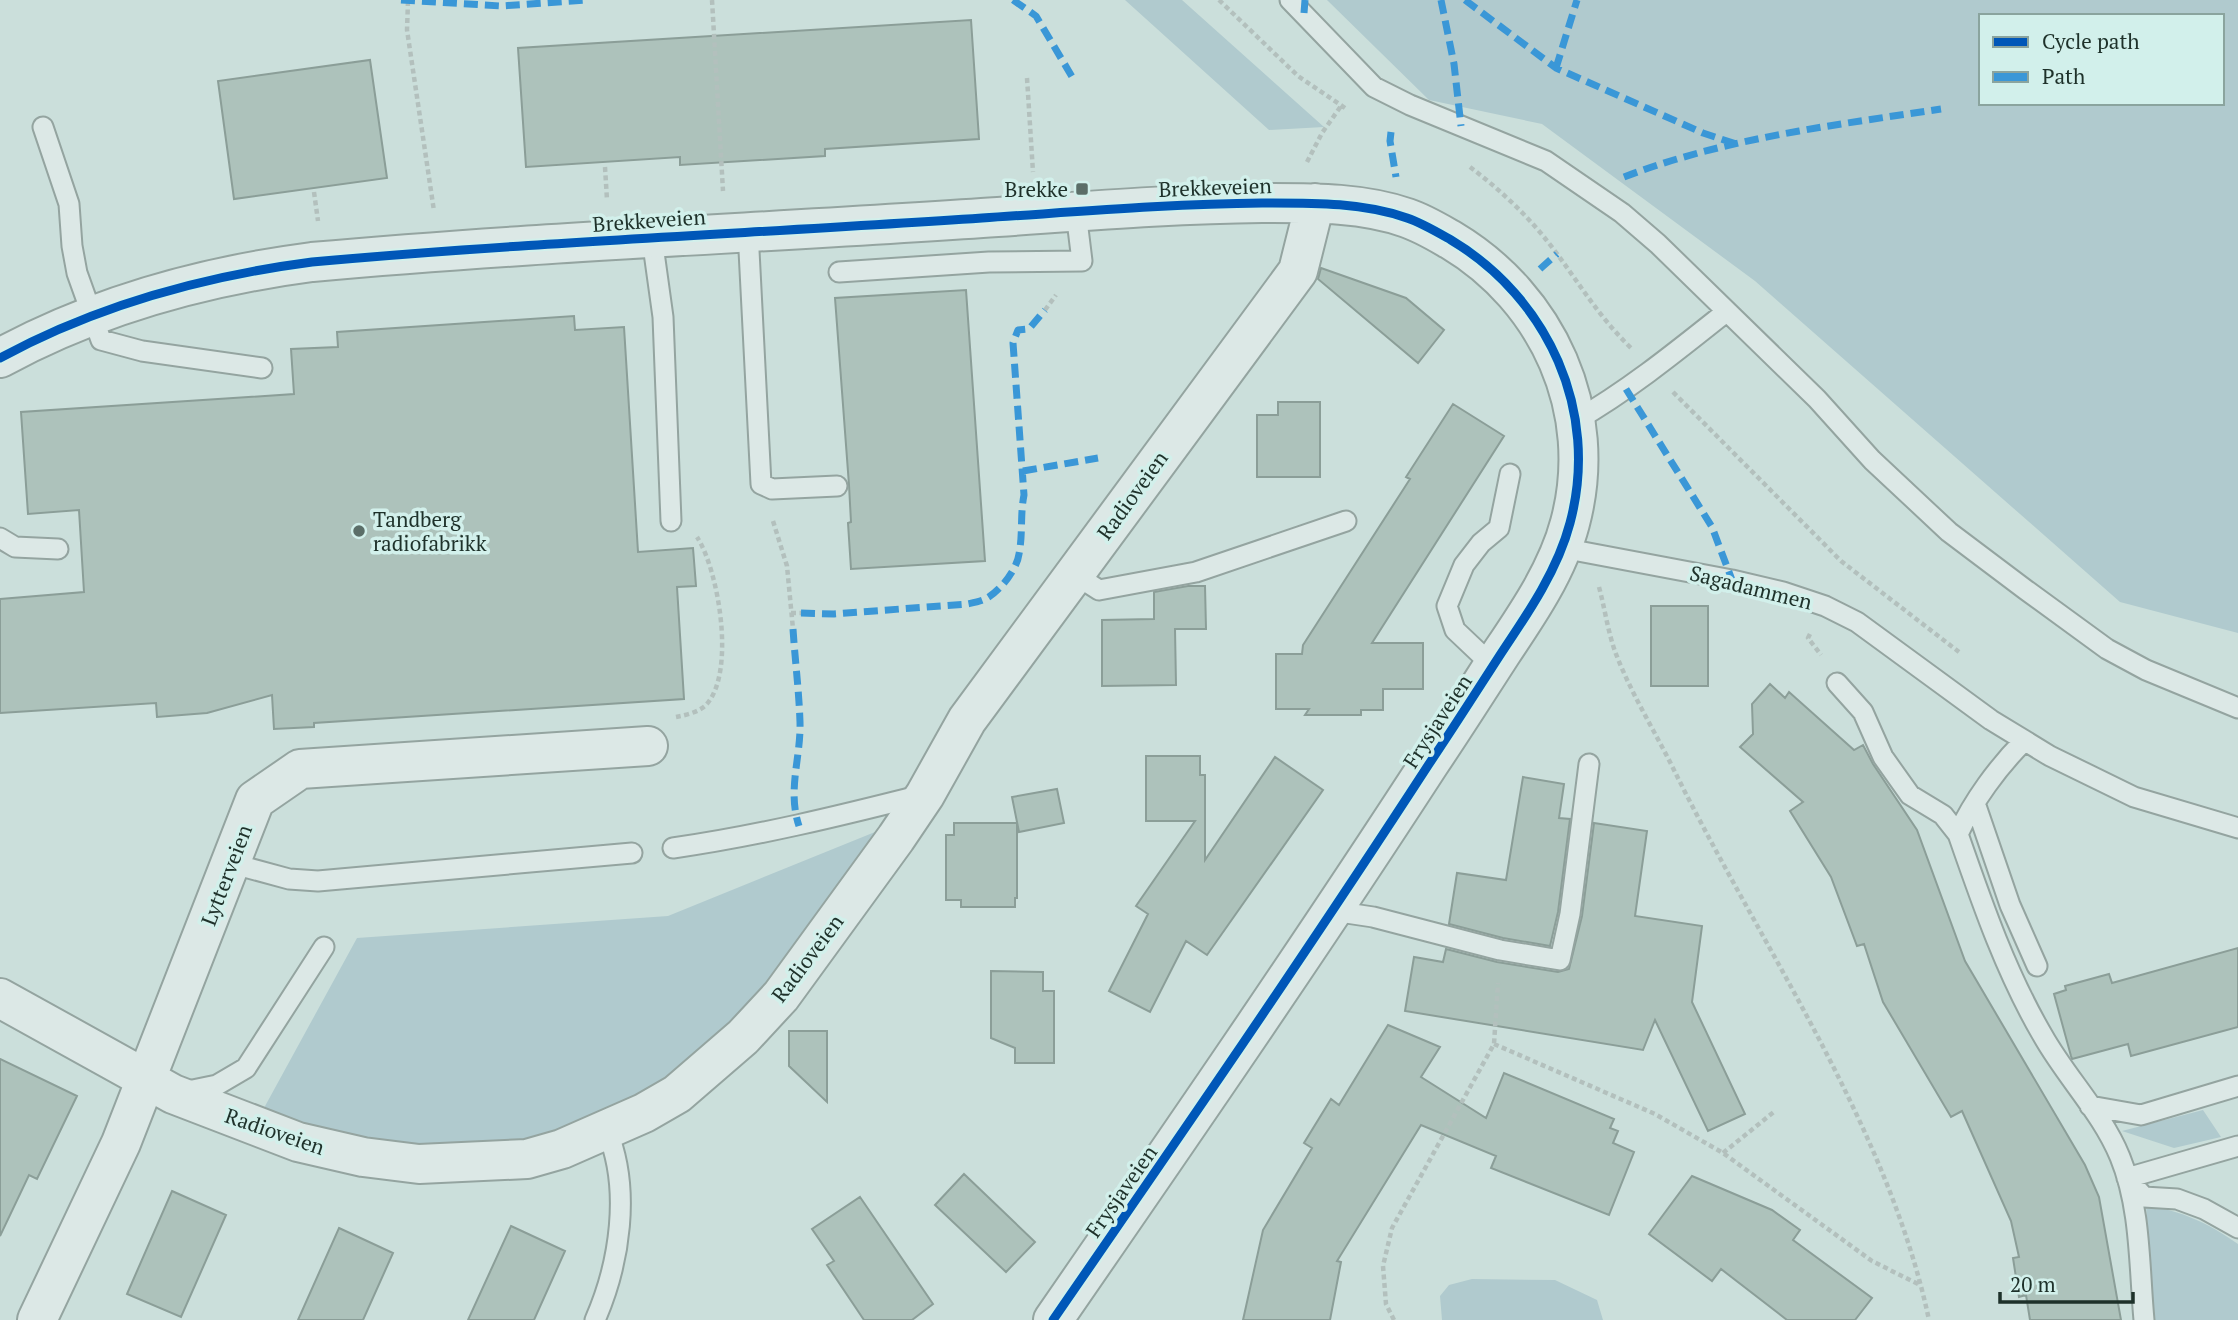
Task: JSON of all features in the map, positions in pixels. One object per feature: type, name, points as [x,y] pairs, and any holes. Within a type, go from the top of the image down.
[{"type":"street","name":"Brekkeveien","points":[[0,358],[92,317],[178,288],[256,270],[395,255],[652,238],[736,218],[1076,212],[1188,204],[1315,203]]},
{"type":"street","name":"Frysjaveien","points":[[1053,1320],[1333,912],[1493,666],[1542,588],[1562,548],[1572,518],[1576,487],[1575,421],[1567,383],[1551,343],[1526,306],[1499,275],[1471,253],[1410,218],[1374,209],[1315,203]]},
{"type":"street","name":"Radioveien","points":[[0,998],[160,1087],[298,1142],[363,1157],[419,1164],[527,1159],[562,1149],[607,1131],[677,1094],[743,1037],[780,996],[896,838],[925,794],[967,720],[1298,271],[1315,203]]},
{"type":"street","name":"Lytterveien","points":[[37,1320],[121,1143],[160,1087],[230,863],[255,800],[300,769],[648,746]]},
{"type":"lane","points":[[1290,0],[1374,87],[1410,105],[1546,161],[1622,212],[1817,399],[1872,460],[1950,532],[2107,649],[2146,670],[2238,708]]},
{"type":"lane","points":[[43,127],[69,204],[77,273],[101,340],[142,351],[262,368]]},
{"type":"lane","points":[[839,272],[989,262],[1082,261],[1076,212]]},
{"type":"lane","points":[[736,218],[761,484],[772,489],[837,486]]},
{"type":"lane","points":[[652,238],[663,317],[671,521]]},
{"type":"lane","points":[[1575,421],[1607,403],[1654,370],[1726,313]]},
{"type":"lane","points":[[1493,666],[1455,630],[1447,606],[1464,565],[1481,543],[1499,528],[1510,474]]},
{"type":"lane","points":[[1074,574],[1099,590],[1145,582],[1219,565],[1346,521]]},
{"type":"lane","points":[[0,538],[15,547],[58,549]]},
{"type":"lane","name":"Sagadammen","points":[[1562,548],[1732,580],[1783,592],[1825,606],[1857,622],[2024,741],[2134,797],[2238,828]]},
{"type":"lane","points":[[1837,683],[1863,712],[1883,757],[1910,795],[1943,815],[1958,835],[2015,987],[2043,1037],[2111,1139],[2127,1178],[2134,1208],[2144,1320]]},
{"type":"lane","points":[[1958,835],[1967,814],[2024,741]]},
{"type":"lane","points":[[1333,912],[1373,917],[1500,950],[1560,960],[1570,914],[1589,764]]},
{"type":"lane","points":[[673,848],[799,826],[925,794]]},
{"type":"lane","points":[[1975,803],[2010,905],[2037,965]]},
{"type":"lane","points":[[230,863],[289,879],[318,881],[632,853]]},
{"type":"lane","points":[[160,1087],[218,1085],[246,1068],[324,947]]},
{"type":"lane","points":[[2090,1106],[2141,1115],[2238,1086]]},
{"type":"lane","points":[[595,1320],[614,1267],[618,1237],[616,1153],[607,1131]]},
{"type":"lane","points":[[2127,1178],[2238,1146]]},
{"type":"lane","points":[[2127,1178],[2144,1197],[2177,1199],[2204,1209],[2238,1228]]},
{"type":"path","points":[[712,0],[736,218]]},
{"type":"path","points":[[1219,0],[1298,76],[1351,111]]},
{"type":"path","points":[[408,1],[407,30],[435,222]]},
{"type":"path","points":[[1027,79],[1033,175]]},
{"type":"path","points":[[1306,166],[1322,132],[1341,106]]},
{"type":"path","points":[[1462,162],[1492,184],[1539,232],[1606,324],[1842,561],[1964,656]]},
{"type":"path","points":[[605,167],[608,212]]},
{"type":"path","points":[[314,192],[320,233]]},
{"type":"path","points":[[761,484],[787,566],[793,629]]},
{"type":"path","points":[[648,746],[649,728],[661,720],[690,714],[705,706],[716,689],[722,669],[723,641],[713,579],[704,547],[692,529]]},
{"type":"path","points":[[1601,555],[1599,586],[1616,653],[1701,825],[1845,1092],[1888,1188],[1922,1286],[1929,1320]]},
{"type":"path","points":[[791,613],[801,613]]},
{"type":"path","points":[[1394,1320],[1386,1304],[1383,1266],[1392,1228],[1494,1044],[1500,950]]},
{"type":"path","points":[[1494,1044],[1656,1114],[1723,1153],[1872,1261],[1922,1286]]},
{"type":"path","points":[[1723,1153],[1775,1111]]},
{"type":"shaded area","points":[[1125,0],[1182,0],[1324,127],[1269,130]]},
{"type":"shaded area","points":[[1327,0],[2238,0],[2238,633],[2120,602],[1755,281],[1542,124],[1429,100]]},
{"type":"shaded area","points":[[875,832],[765,986],[720,1034],[667,1083],[577,1128],[489,1147],[367,1141],[297,1124],[264,1108],[357,938],[668,916]]},
{"type":"shaded area","points":[[2203,1110],[2221,1137],[2174,1148],[2122,1131]]},
{"type":"shaded area","points":[[2146,1205],[2194,1219],[2238,1244],[2238,1320],[2154,1320]]},
{"type":"shaded area","points":[[1472,1279],[1555,1280],[1597,1300],[1603,1320],[1442,1320],[1440,1296],[1449,1285]]},
{"type":"building","points":[[971,20],[979,139],[825,149],[825,156],[680,165],[680,157],[526,167],[518,48]]},
{"type":"building","points":[[370,60],[387,178],[234,199],[218,81]]},
{"type":"building","points":[[1321,268],[1406,298],[1444,330],[1418,363],[1318,279]]},
{"type":"building","points":[[966,290],[985,561],[851,569],[849,485],[835,298]]},
{"type":"building","name":"Tandberg radiofabrikk","points":[[574,316],[575,330],[624,327],[638,552],[693,548],[696,586],[677,587],[684,699],[314,723],[314,727],[274,729],[272,695],[207,713],[157,717],[156,703],[0,713],[0,599],[84,592],[79,510],[28,514],[21,412],[294,394],[291,349],[338,347],[337,332]]},
{"type":"building","points":[[1278,402],[1320,402],[1320,477],[1257,477],[1257,415],[1278,415]]},
{"type":"building","points":[[1453,404],[1504,436],[1372,643],[1423,643],[1423,689],[1383,689],[1383,710],[1361,710],[1361,715],[1305,715],[1309,709],[1276,709],[1276,654],[1302,654],[1303,645],[1410,479],[1406,477]]},
{"type":"building","points":[[1205,586],[1206,629],[1175,629],[1176,685],[1102,686],[1102,620],[1154,619],[1154,592]]},
{"type":"building","points":[[1651,606],[1708,606],[1708,686],[1651,686]]},
{"type":"building","points":[[1770,684],[1785,698],[1789,692],[1854,750],[1863,745],[1917,830],[1965,961],[2085,1165],[2099,1197],[2121,1320],[2030,1320],[2026,1295],[2019,1297],[2013,1258],[2019,1257],[2011,1221],[1962,1111],[1951,1117],[1883,1002],[1864,944],[1857,946],[1831,877],[1790,811],[1803,802],[1740,747],[1753,734],[1752,704]]},
{"type":"building","points":[[1146,756],[1200,756],[1200,775],[1205,775],[1205,860],[1275,757],[1323,790],[1207,955],[1186,941],[1150,1012],[1109,991],[1148,914],[1136,906],[1195,821],[1146,821]]},
{"type":"building","points":[[1523,777],[1564,784],[1559,818],[1570,819],[1558,912],[1550,946],[1503,938],[1449,924],[1457,873],[1506,880]]},
{"type":"building","points":[[1057,789],[1064,823],[1019,832],[1012,797]]},
{"type":"building","points":[[954,823],[1017,823],[1015,907],[961,907],[961,900],[946,900],[946,835],[954,835]]},
{"type":"building","points":[[1594,823],[1647,831],[1635,916],[1702,926],[1692,1002],[1745,1114],[1708,1131],[1655,1020],[1643,1050],[1405,1011],[1414,957],[1443,962],[1446,949],[1497,962],[1558,972],[1569,969],[1582,916]]},
{"type":"building","points":[[2238,948],[2238,1027],[2131,1056],[2128,1044],[2072,1059],[2054,994],[2066,990],[2065,986],[2109,974],[2112,983]]},
{"type":"building","points":[[991,971],[1043,972],[1043,991],[1054,991],[1054,1063],[1015,1063],[1015,1048],[991,1038]]},
{"type":"building","points":[[1388,1025],[1440,1047],[1421,1077],[1486,1118],[1504,1073],[1614,1119],[1610,1128],[1618,1131],[1613,1143],[1634,1152],[1609,1215],[1491,1168],[1496,1156],[1421,1125],[1337,1261],[1341,1262],[1330,1320],[1243,1320],[1263,1230],[1312,1148],[1304,1143],[1331,1099],[1339,1105]]},
{"type":"building","points":[[789,1031],[827,1031],[827,1102],[789,1066]]},
{"type":"building","points":[[0,1059],[77,1096],[37,1179],[29,1175],[0,1236]]},
{"type":"building","points":[[964,1174],[1035,1242],[1006,1272],[935,1205]]},
{"type":"building","points":[[1692,1176],[1772,1210],[1800,1230],[1793,1240],[1872,1298],[1855,1320],[1787,1320],[1721,1269],[1712,1281],[1649,1234]]},
{"type":"building","points":[[172,1191],[226,1215],[181,1317],[127,1294]]},
{"type":"building","points":[[860,1197],[933,1304],[912,1320],[864,1320],[827,1265],[834,1261],[812,1229]]},
{"type":"building","points":[[511,1226],[565,1251],[534,1320],[468,1320]]},
{"type":"building","points":[[339,1228],[393,1253],[363,1320],[298,1320]]},
{"type":"marked path","points":[[401,0],[501,6],[586,0]]},
{"type":"marked path","points":[[1013,0],[1036,16],[1074,80]]},
{"type":"marked path","points":[[1304,13],[1305,0]]},
{"type":"marked path","points":[[1441,0],[1454,64],[1461,126]]},
{"type":"marked path","points":[[1465,0],[1556,68],[1703,133],[1736,144]]},
{"type":"marked path","points":[[1556,68],[1577,0]]},
{"type":"marked path","points":[[1624,177],[1701,152],[1781,134],[1941,109]]},
{"type":"marked path","points":[[1391,132],[1396,177]]},
{"type":"marked path","points":[[1540,269],[1557,254]]},
{"type":"marked path","points":[[801,613],[834,614],[967,604],[989,597],[1006,581],[1019,554],[1024,495],[1013,343],[1018,330],[1029,329],[1045,310]]},
{"type":"marked path","points":[[1626,389],[1712,527],[1732,580]]},
{"type":"marked path","points":[[1023,471],[1098,458]]},
{"type":"marked path","points":[[793,629],[800,722],[794,800],[799,826]]},
{"type":"cycle path","points":[[0,358],[113,308],[232,276],[312,262],[563,243],[1157,207],[1299,203],[1354,206],[1407,218],[1451,240],[1485,264],[1515,293],[1539,326],[1558,361],[1571,400],[1578,440],[1577,481],[1565,540],[1542,590],[1383,834],[1243,1044],[1053,1320]]},
{"type":"place","name":"Brekke","points":[[1082,189]]},
{"type":"place","name":"Tandberg radiofabrikk","points":[[359,531]]}]
